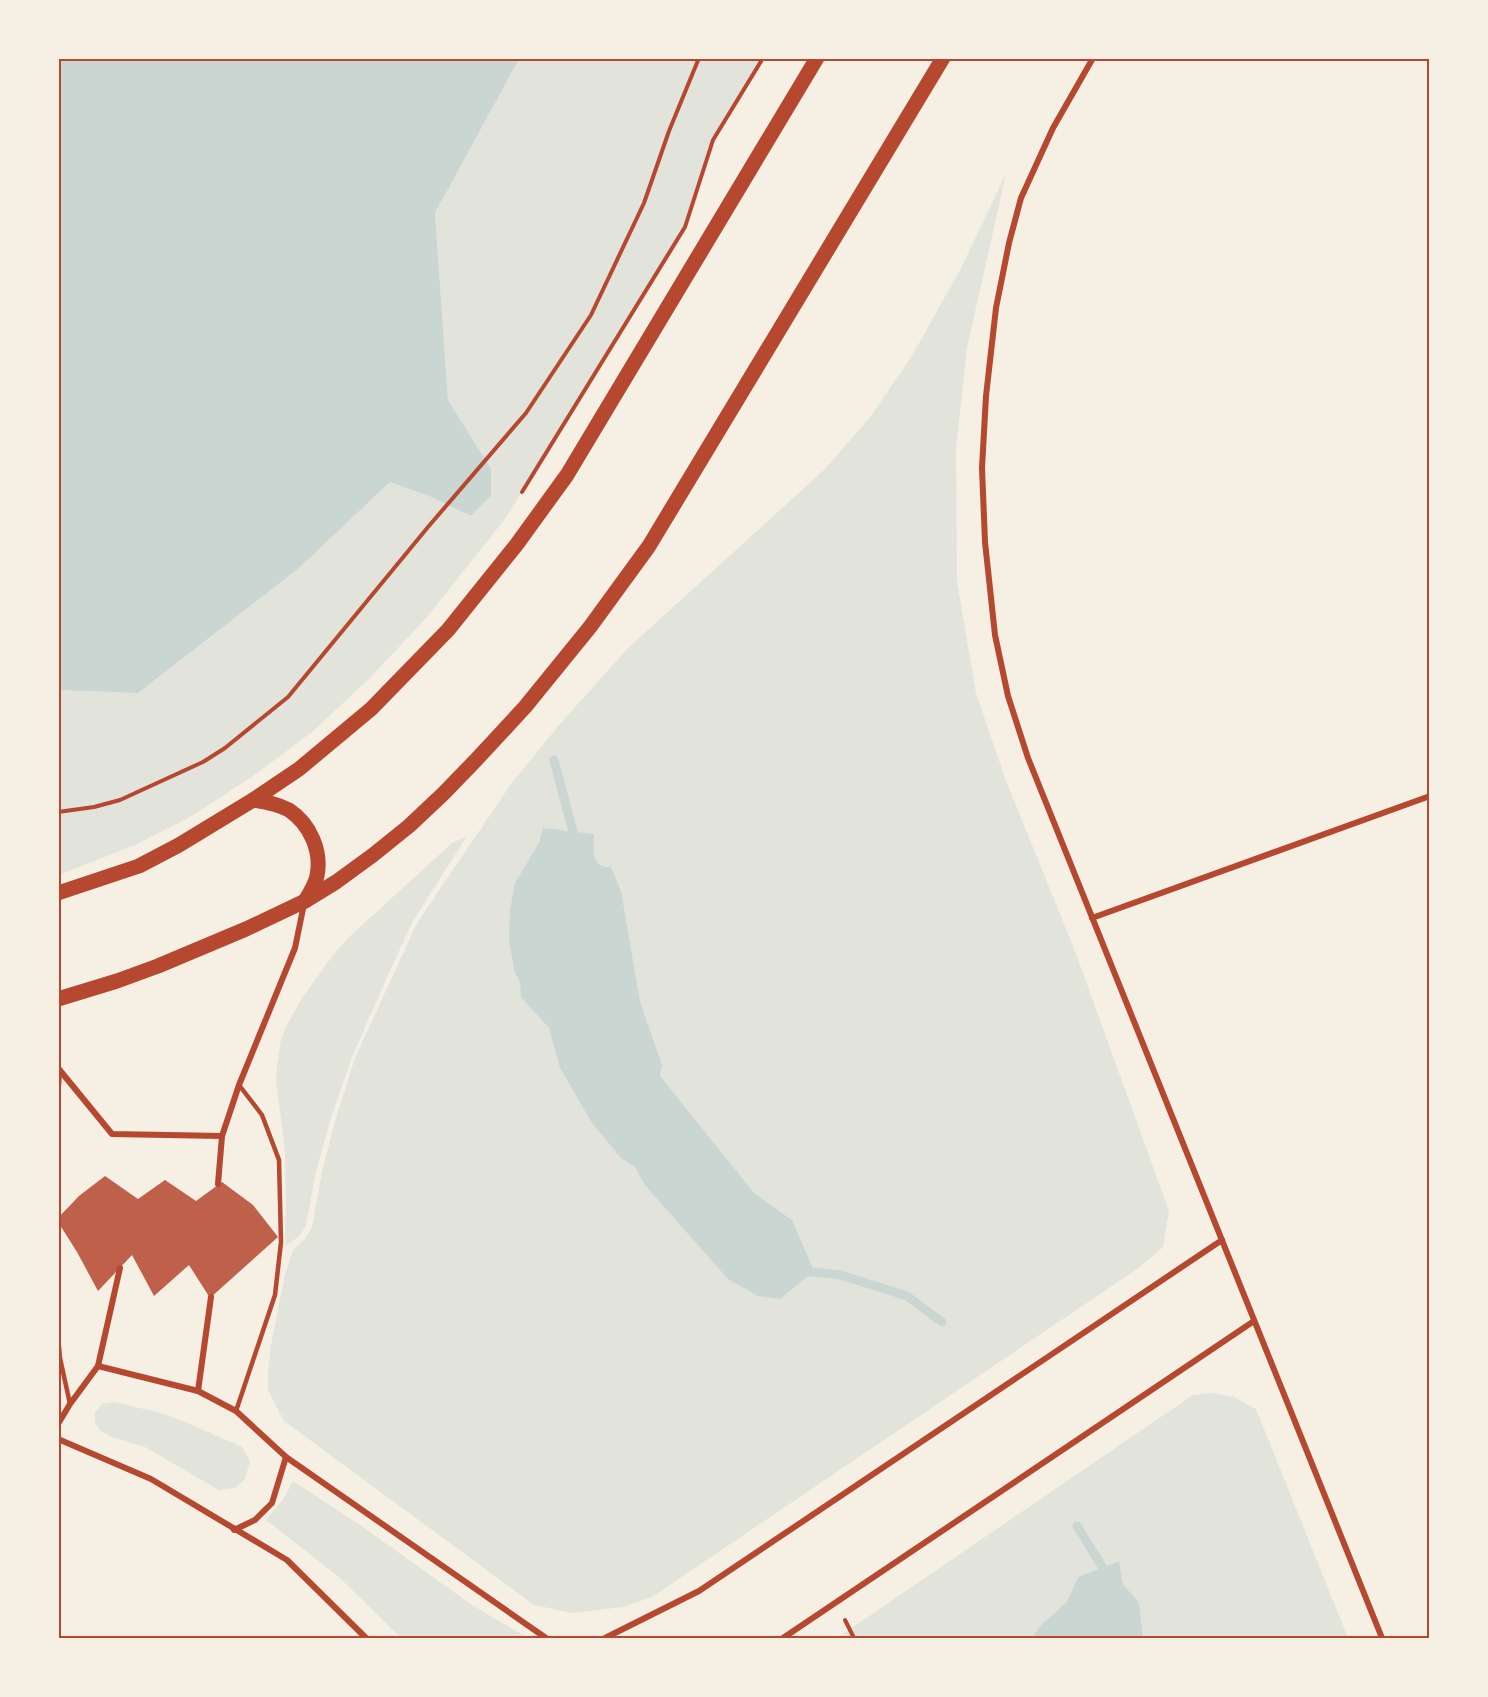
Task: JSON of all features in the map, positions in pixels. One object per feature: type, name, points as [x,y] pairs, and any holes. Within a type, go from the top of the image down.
[{"type":"main road","points":[[58,893],[139,866],[179,845],[299,769],[371,709],[448,630],[517,544],[567,475],[817,58]]},
{"type":"main road","points":[[58,999],[158,966],[305,901],[373,855],[409,826],[443,794],[525,707],[590,627],[649,546],[943,58]]},
{"type":"main road","points":[[253,800],[273,803],[288,810],[301,820],[311,834],[316,848],[317,876],[305,901]]},
{"type":"street","points":[[1093,58],[1053,128],[1021,198],[996,308],[986,396],[982,468],[985,542],[994,635],[1008,696],[1028,758],[1382,1638]]},
{"type":"street","points":[[1092,918],[1430,796]]},
{"type":"street","points":[[218,1184],[222,1136],[239,1085],[295,948],[305,901]]},
{"type":"street","points":[[59,1069],[112,1134],[222,1136]]},
{"type":"street","points":[[605,1638],[699,1591],[1222,1240]]},
{"type":"street","points":[[58,1424],[98,1366],[120,1268]]},
{"type":"street","points":[[198,1391],[211,1298]]},
{"type":"street","points":[[783,1638],[1254,1321]]},
{"type":"street","points":[[98,1366],[198,1391],[236,1411],[286,1456],[546,1638]]},
{"type":"street","points":[[58,1439],[151,1479],[287,1560],[366,1638]]},
{"type":"street","points":[[234,1530],[255,1520],[272,1503],[286,1456]]},
{"type":"lane","points":[[58,1098],[59,1069]]},
{"type":"lane","points":[[236,1411],[275,1295],[281,1242],[279,1160],[262,1115],[239,1085]]},
{"type":"lane","points":[[58,1336],[60,1358],[70,1404]]},
{"type":"path","points":[[58,812],[94,807],[120,800],[202,762],[225,748],[288,697],[428,526],[526,413],[591,315],[644,202],[669,131],[699,58]]},
{"type":"path","points":[[518,499],[685,227],[713,140],[763,58]]},
{"type":"shaded area","points":[[59,59],[519,59],[435,213],[448,400],[491,469],[491,496],[471,516],[429,496],[390,482],[299,568],[138,693],[59,690]]},
{"type":"shaded area","points":[[519,59],[763,59],[713,140],[685,227],[505,519],[427,617],[369,679],[312,732],[256,774],[192,816],[135,845],[59,875],[59,690],[138,693],[299,568],[390,482],[429,496],[471,516],[491,496],[490,469],[448,400],[435,213]]},
{"type":"shaded area","points":[[1006,174],[967,348],[956,449],[957,581],[976,693],[1005,778],[1075,951],[1169,1211],[1163,1247],[1140,1267],[652,1597],[623,1607],[573,1613],[534,1605],[284,1421],[268,1390],[271,1345],[285,1275],[293,1250],[305,1239],[312,1227],[322,1172],[355,1058],[417,923],[511,784],[559,725],[628,648],[825,469],[871,416],[913,354],[961,268]]},
{"type":"shaded area","points":[[543,828],[594,834],[596,861],[604,867],[611,867],[621,891],[640,1002],[662,1065],[660,1076],[754,1193],[792,1220],[814,1271],[780,1299],[758,1296],[728,1279],[644,1184],[635,1167],[621,1158],[592,1123],[560,1068],[549,1028],[521,997],[520,983],[514,969],[509,940],[510,910],[515,883],[539,843]]},
{"type":"shaded area","points":[[467,836],[413,921],[388,975],[352,1057],[331,1118],[316,1171],[306,1225],[300,1236],[286,1245],[285,1151],[276,1079],[281,1039],[288,1023],[301,1000],[348,938],[452,843]]},
{"type":"shaded area","points":[[1213,1393],[1234,1397],[1256,1409],[1348,1638],[837,1638],[1193,1395]]},
{"type":"shaded area","points":[[114,1402],[157,1412],[242,1447],[250,1461],[245,1479],[235,1488],[219,1490],[145,1447],[111,1437],[101,1431],[95,1423],[95,1413],[102,1404]]},
{"type":"shaded area","points":[[293,1481],[360,1525],[472,1605],[528,1638],[401,1638],[339,1577],[266,1520],[284,1498]]},
{"type":"shaded area","points":[[1119,1561],[1123,1584],[1139,1603],[1143,1638],[1032,1638],[1041,1625],[1067,1602],[1078,1577]]},
{"type":"building","points":[[105,1176],[138,1199],[165,1180],[196,1201],[222,1182],[253,1205],[278,1237],[210,1298],[189,1265],[154,1296],[132,1255],[98,1291],[58,1222],[58,1218],[79,1196]]},
{"type":"waterway","points":[[554,760],[573,832],[573,843]]},
{"type":"waterway","points":[[803,1271],[841,1275],[907,1296],[942,1322]]},
{"type":"waterway","points":[[1077,1526],[1103,1568],[1103,1579]]}]
